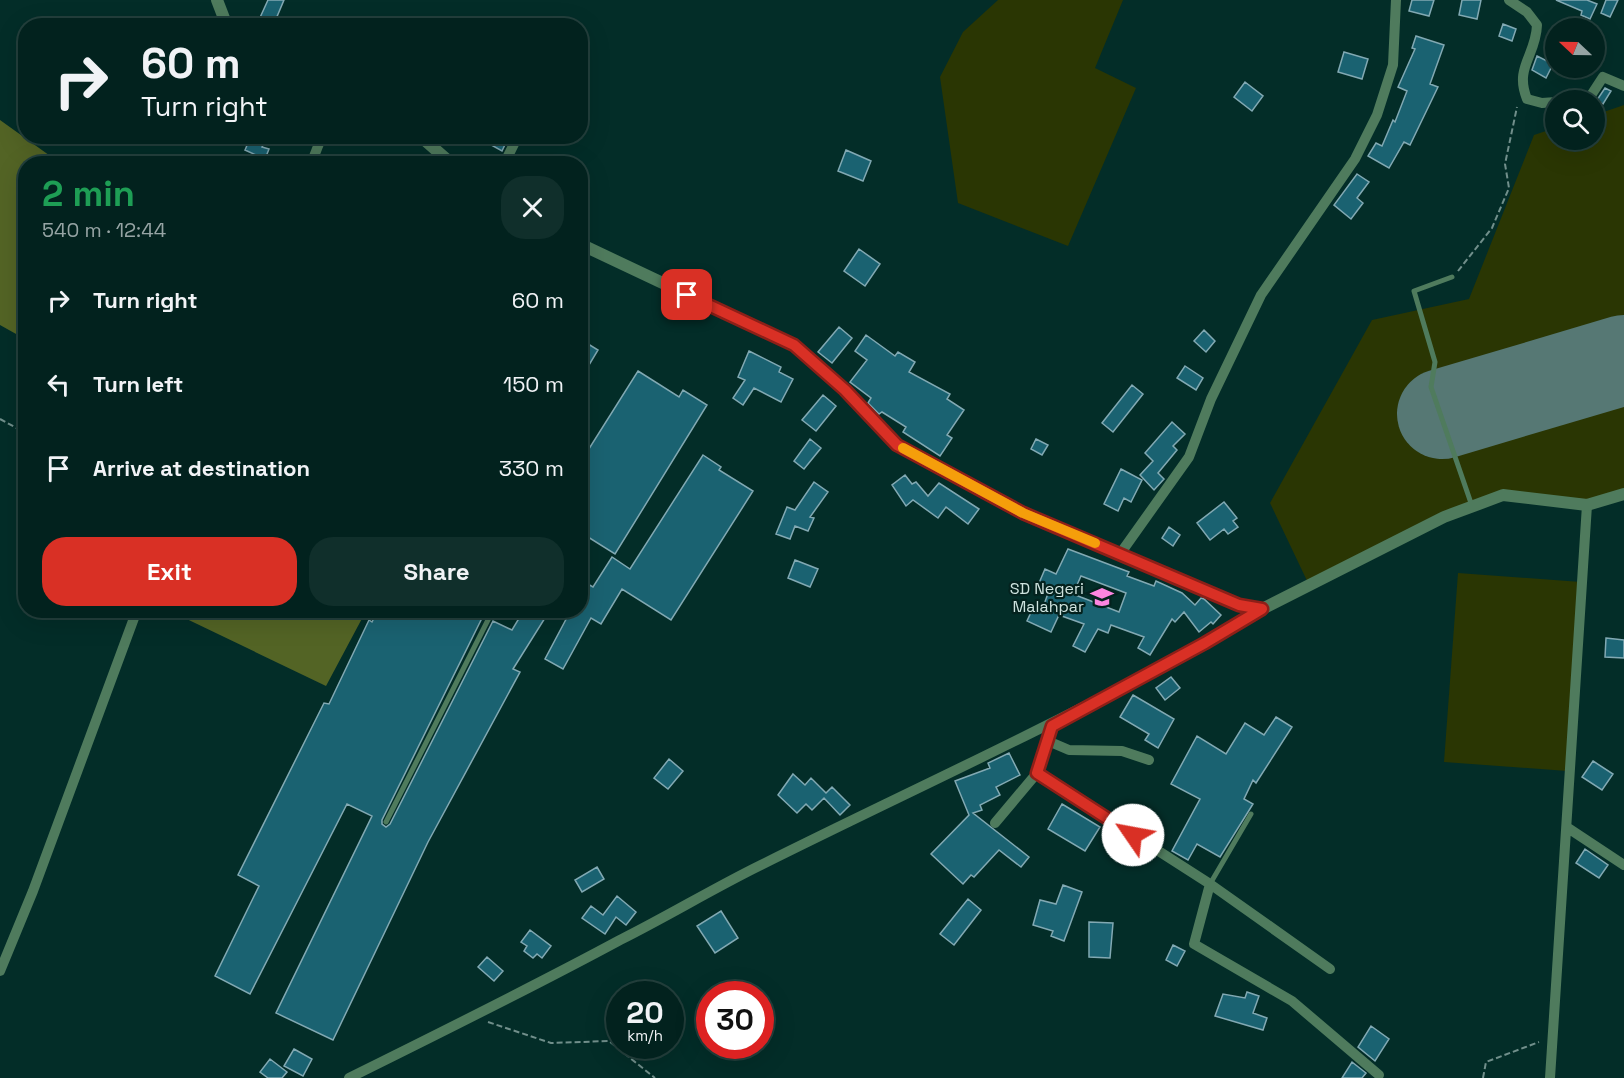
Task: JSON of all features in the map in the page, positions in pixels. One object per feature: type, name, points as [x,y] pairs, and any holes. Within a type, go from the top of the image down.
[{"type":"street","points":[[217,0],[224,18]]},
{"type":"street","points":[[1120,554],[1189,457],[1211,399],[1261,295],[1355,159],[1377,115],[1393,65],[1396,0]]},
{"type":"street","points":[[1509,0],[1527,12],[1537,25],[1536,41],[1522,69],[1521,85],[1527,99],[1545,103]]},
{"type":"street","points":[[1594,90],[1603,77],[1624,86]]},
{"type":"street","points":[[429,144],[443,156]]},
{"type":"street","points":[[588,248],[794,345],[845,390],[897,445],[1023,513],[1239,605],[1262,609]]},
{"type":"street","points":[[349,1078],[473,1017],[737,877],[959,767],[1052,726],[1205,643],[1262,609],[1444,517],[1503,495],[1587,505],[1624,494]]},
{"type":"street","points":[[1550,1078],[1568,828],[1587,505]]},
{"type":"street","points":[[0,971],[33,891],[134,618]]},
{"type":"street","points":[[994,823],[1037,773],[1052,726]]},
{"type":"street","points":[[1048,741],[1069,750],[1122,751],[1149,760]]},
{"type":"street","points":[[1037,773],[1210,884],[1330,969]]},
{"type":"street","points":[[1568,828],[1624,865]]},
{"type":"street","points":[[1210,884],[1194,944],[1292,1001],[1379,1075]]},
{"type":"lane","points":[[1452,277],[1414,291],[1435,362],[1431,387],[1472,506]]},
{"type":"lane","points":[[386,822],[489,618]]},
{"type":"lane","points":[[1210,884],[1251,814]]},
{"type":"path","points":[[1452,277],[1467,263],[1492,228],[1509,188],[1505,164],[1517,107]]},
{"type":"path","points":[[0,418],[18,428]]},
{"type":"path","points":[[473,1017],[551,1043],[609,1041],[655,1078]]},
{"type":"path","points":[[1483,1078],[1486,1062],[1553,1036]]},
{"type":"green space","points":[[998,0],[1123,0],[1095,68],[1136,88],[1068,246],[958,203],[940,77],[963,32]]},
{"type":"green space","points":[[1624,105],[1624,345],[1517,376],[1501,362],[1433,382],[1453,449],[1521,429],[1527,408],[1624,379],[1624,494],[1593,506],[1488,498],[1310,587],[1270,503],[1372,320],[1469,299],[1534,135],[1545,131],[1545,150],[1605,150],[1605,112]]},
{"type":"green space","points":[[0,120],[18,133],[18,144],[33,144],[50,156],[18,156],[18,335],[0,325]]},
{"type":"green space","points":[[1458,573],[1581,582],[1567,771],[1444,762]]},
{"type":"green space","points":[[185,618],[362,618],[326,686]]},
{"type":"building","points":[[268,0],[284,0],[276,18],[260,18]]},
{"type":"building","points":[[1412,0],[1434,0],[1429,16],[1409,11]]},
{"type":"building","points":[[1462,0],[1481,0],[1477,19],[1459,15]]},
{"type":"building","points":[[1556,0],[1587,0],[1597,4],[1590,18],[1581,15],[1582,11]]},
{"type":"building","points":[[1606,0],[1618,0],[1610,17],[1601,13]]},
{"type":"building","points":[[1503,24],[1516,29],[1512,41],[1499,36]]},
{"type":"building","points":[[1416,36],[1444,45],[1430,84],[1438,87],[1410,145],[1404,142],[1389,168],[1368,156],[1376,143],[1382,146],[1393,120],[1395,122],[1407,91],[1398,87],[1415,49],[1412,48]]},
{"type":"building","points":[[1344,52],[1368,59],[1362,79],[1338,72]]},
{"type":"building","points":[[1537,56],[1545,60],[1545,77],[1532,70]]},
{"type":"building","points":[[1245,82],[1263,96],[1252,111],[1234,97]]},
{"type":"building","points":[[1605,88],[1611,91],[1605,101],[1605,90]]},
{"type":"building","points":[[248,144],[263,144],[262,147],[269,149],[266,156],[258,156],[245,150]]},
{"type":"building","points":[[489,144],[505,144],[502,151]]},
{"type":"building","points":[[846,150],[871,161],[863,181],[838,171]]},
{"type":"building","points":[[1357,174],[1369,182],[1357,198],[1363,203],[1351,219],[1334,205]]},
{"type":"building","points":[[859,249],[880,264],[865,286],[844,271]]},
{"type":"building","points":[[839,327],[852,338],[832,363],[818,352]]},
{"type":"building","points":[[1204,330],[1215,341],[1206,352],[1194,341]]},
{"type":"building","points":[[866,335],[895,356],[898,352],[915,362],[909,372],[950,394],[947,399],[964,410],[947,435],[952,438],[940,456],[903,432],[906,427],[882,412],[879,414],[868,403],[871,398],[850,382],[867,360],[855,351]]},
{"type":"building","points":[[588,344],[598,350],[588,367]]},
{"type":"building","points":[[749,351],[781,367],[779,372],[793,379],[781,402],[754,388],[743,405],[733,398],[745,380],[738,377]]},
{"type":"building","points":[[1185,366],[1203,378],[1196,390],[1177,378]]},
{"type":"building","points":[[638,371],[679,397],[683,390],[707,405],[615,554],[588,537],[588,450]]},
{"type":"building","points":[[1132,385],[1143,394],[1113,432],[1102,423]]},
{"type":"building","points":[[823,395],[836,406],[816,431],[802,420]]},
{"type":"building","points":[[1172,422],[1185,434],[1173,446],[1177,450],[1158,473],[1164,479],[1154,490],[1140,475],[1153,461],[1145,453]]},
{"type":"building","points":[[810,439],[821,448],[804,469],[794,461]]},
{"type":"building","points":[[1036,439],[1048,445],[1042,455],[1031,449]]},
{"type":"building","points":[[703,455],[721,467],[719,470],[753,491],[671,620],[622,589],[601,624],[591,618],[563,669],[545,659],[567,618],[588,618],[588,584],[593,587],[612,557],[630,569]]},
{"type":"building","points":[[1121,469],[1142,480],[1131,502],[1124,498],[1118,511],[1104,504]]},
{"type":"building","points":[[905,475],[912,484],[916,482],[928,496],[939,483],[979,509],[968,524],[946,507],[938,518],[913,500],[906,506],[892,485]]},
{"type":"building","points":[[814,482],[828,492],[810,517],[814,518],[808,531],[795,526],[790,539],[776,534],[787,507],[795,510]]},
{"type":"building","points":[[1224,502],[1237,518],[1233,521],[1238,527],[1228,534],[1224,529],[1210,540],[1197,523]]},
{"type":"building","points":[[1169,527],[1180,535],[1173,546],[1162,538]]},
{"type":"building","points":[[1068,549],[1129,572],[1127,576],[1154,586],[1156,581],[1182,593],[1195,605],[1201,598],[1204,599],[1221,615],[1213,624],[1211,622],[1199,632],[1184,612],[1175,622],[1172,619],[1150,655],[1138,648],[1144,637],[1111,625],[1108,633],[1098,629],[1085,652],[1073,646],[1084,624],[1059,615],[1051,632],[1027,621],[1034,606],[1042,610],[1050,588],[1039,583],[1045,569],[1056,574]],"holes":[[[1081,576],[1126,593],[1119,612],[1073,594]]]},
{"type":"building","points":[[795,560],[818,569],[810,587],[788,578]]},
{"type":"building","points":[[374,618],[482,618],[382,820],[382,824],[386,827],[390,824],[493,621],[512,630],[519,618],[545,618],[513,669],[520,672],[428,842],[333,1040],[276,1013],[372,816],[347,804],[250,994],[215,976],[259,886],[238,875],[324,703],[329,704],[369,620],[372,622]]},
{"type":"building","points":[[1606,638],[1624,640],[1624,658],[1605,657]]},
{"type":"building","points":[[1171,677],[1180,688],[1165,700],[1156,688]]},
{"type":"building","points":[[1133,695],[1174,719],[1158,748],[1145,740],[1149,734],[1120,717]]},
{"type":"building","points":[[1276,717],[1292,727],[1256,783],[1253,780],[1244,799],[1253,804],[1220,857],[1197,844],[1188,860],[1172,851],[1200,799],[1171,784],[1197,736],[1226,754],[1245,723],[1264,735]]},
{"type":"building","points":[[1009,753],[1020,775],[996,787],[1000,795],[980,805],[982,810],[973,813],[1029,857],[1021,867],[999,850],[974,877],[971,875],[963,884],[931,854],[969,815],[955,781],[990,768],[988,763]]},
{"type":"building","points":[[669,759],[683,771],[668,789],[654,778]]},
{"type":"building","points":[[1593,761],[1613,774],[1602,790],[1582,777]]},
{"type":"building","points":[[793,774],[805,785],[811,778],[826,793],[832,787],[850,805],[840,815],[824,798],[812,810],[806,804],[797,813],[778,795]]},
{"type":"building","points":[[1062,804],[1100,827],[1085,851],[1048,829]]},
{"type":"building","points":[[1585,849],[1608,865],[1599,878],[1576,863]]},
{"type":"building","points":[[597,867],[604,879],[582,892],[575,880]]},
{"type":"building","points":[[1063,885],[1082,892],[1064,941],[1051,936],[1053,931],[1033,925],[1040,900],[1056,904]]},
{"type":"building","points":[[617,896],[636,912],[626,925],[616,917],[605,934],[582,918],[591,906],[603,915]]},
{"type":"building","points":[[968,899],[981,910],[954,945],[940,934]]},
{"type":"building","points":[[721,911],[738,938],[715,953],[697,926]]},
{"type":"building","points":[[1089,922],[1113,923],[1110,958],[1089,957]]},
{"type":"building","points":[[530,930],[551,946],[542,958],[537,954],[533,958],[524,951],[527,946],[521,942]]},
{"type":"building","points":[[1173,945],[1185,951],[1177,966],[1166,960]]},
{"type":"building","points":[[487,957],[503,971],[494,981],[478,967]]},
{"type":"building","points":[[1247,992],[1259,996],[1253,1013],[1267,1018],[1263,1030],[1215,1016],[1223,994],[1245,998]]},
{"type":"building","points":[[1371,1026],[1389,1039],[1375,1061],[1358,1047]]},
{"type":"building","points":[[294,1049],[312,1059],[303,1076],[284,1066]]},
{"type":"building","points":[[270,1059],[287,1072],[282,1078],[268,1078],[260,1072]]},
{"type":"building","points":[[1352,1062],[1366,1073],[1362,1078],[1342,1078]]},
{"type":"runway","points":[[1442,414],[1624,360]]},
{"type":"slow traffic","points":[[903,448],[1023,513],[1095,543]]},
{"type":"place","name":"SD Negeri Malahpar","points":[[1102,597]]},
{"type":"route","points":[[687,295],[794,345],[845,390],[897,445],[1023,513],[1239,605],[1262,609],[1205,643],[1134,679],[1052,726],[1037,773],[1133,835]]}]
